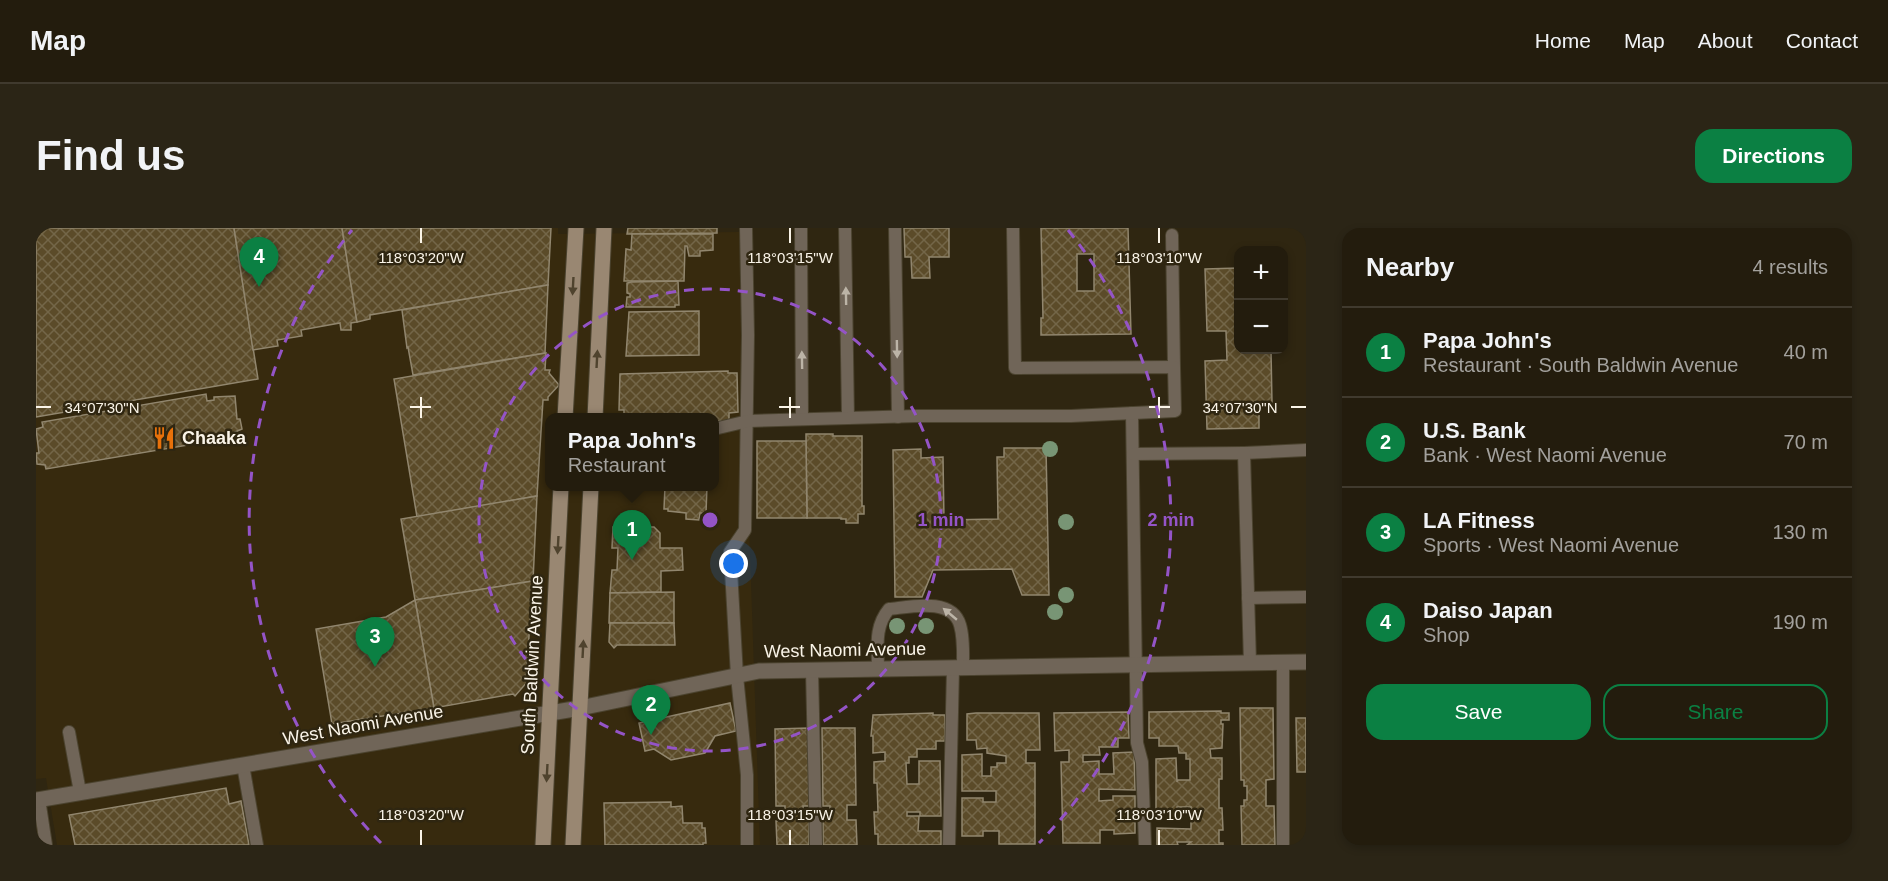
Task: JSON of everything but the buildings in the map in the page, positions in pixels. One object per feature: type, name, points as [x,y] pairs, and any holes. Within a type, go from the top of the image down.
[{"type":"main road","points":[[565,413],[576,228]]},
{"type":"main road","points":[[594,413],[604,228]]},
{"type":"main road","name":"South Baldwin Avenue","points":[[543,845],[561,491]]},
{"type":"main road","points":[[573,845],[591,491]]},
{"type":"street","name":"West Naomi Avenue","points":[[38,800],[549,714],[759,671],[1306,662]]},
{"type":"lane","points":[[746,228],[748,421],[745,530],[730,552],[737,676],[747,775],[747,845]]},
{"type":"lane","points":[[801,228],[802,419]]},
{"type":"lane","points":[[845,228],[848,417]]},
{"type":"lane","points":[[895,228],[898,417]]},
{"type":"lane","points":[[1013,228],[1015,368],[1174,367]]},
{"type":"lane","points":[[719,428],[748,421],[848,417],[1071,416],[1175,411],[1172,235]]},
{"type":"lane","points":[[1132,413],[1137,743],[1142,762],[1145,845]]},
{"type":"lane","points":[[1133,454],[1306,450]]},
{"type":"lane","points":[[1244,453],[1250,663]]},
{"type":"lane","points":[[1248,598],[1306,597]]},
{"type":"lane","points":[[878,669],[878,630],[889,609],[941,606],[955,615],[960,625],[949,845]]},
{"type":"lane","points":[[1283,662],[1283,845]]},
{"type":"lane","points":[[812,670],[816,845]]},
{"type":"lane","points":[[69,732],[80,792]]},
{"type":"lane","points":[[243,765],[256,845]]},
{"type":"lane","points":[[38,800],[46,845]]},
{"type":"shaded area","points":[[36,228],[558,228],[558,234],[739,232],[760,845],[57,845],[46,778],[36,779]]},
{"type":"place","name":"Daiso Japan","points":[[259,287]]},
{"type":"place","name":"Chaaka","points":[[164,438]]},
{"type":"place","name":"Papa John's","points":[[632,560]]},
{"type":"place","name":"LA Fitness","points":[[375,667]]},
{"type":"place","name":"U.S. Bank","points":[[651,735]]}]
